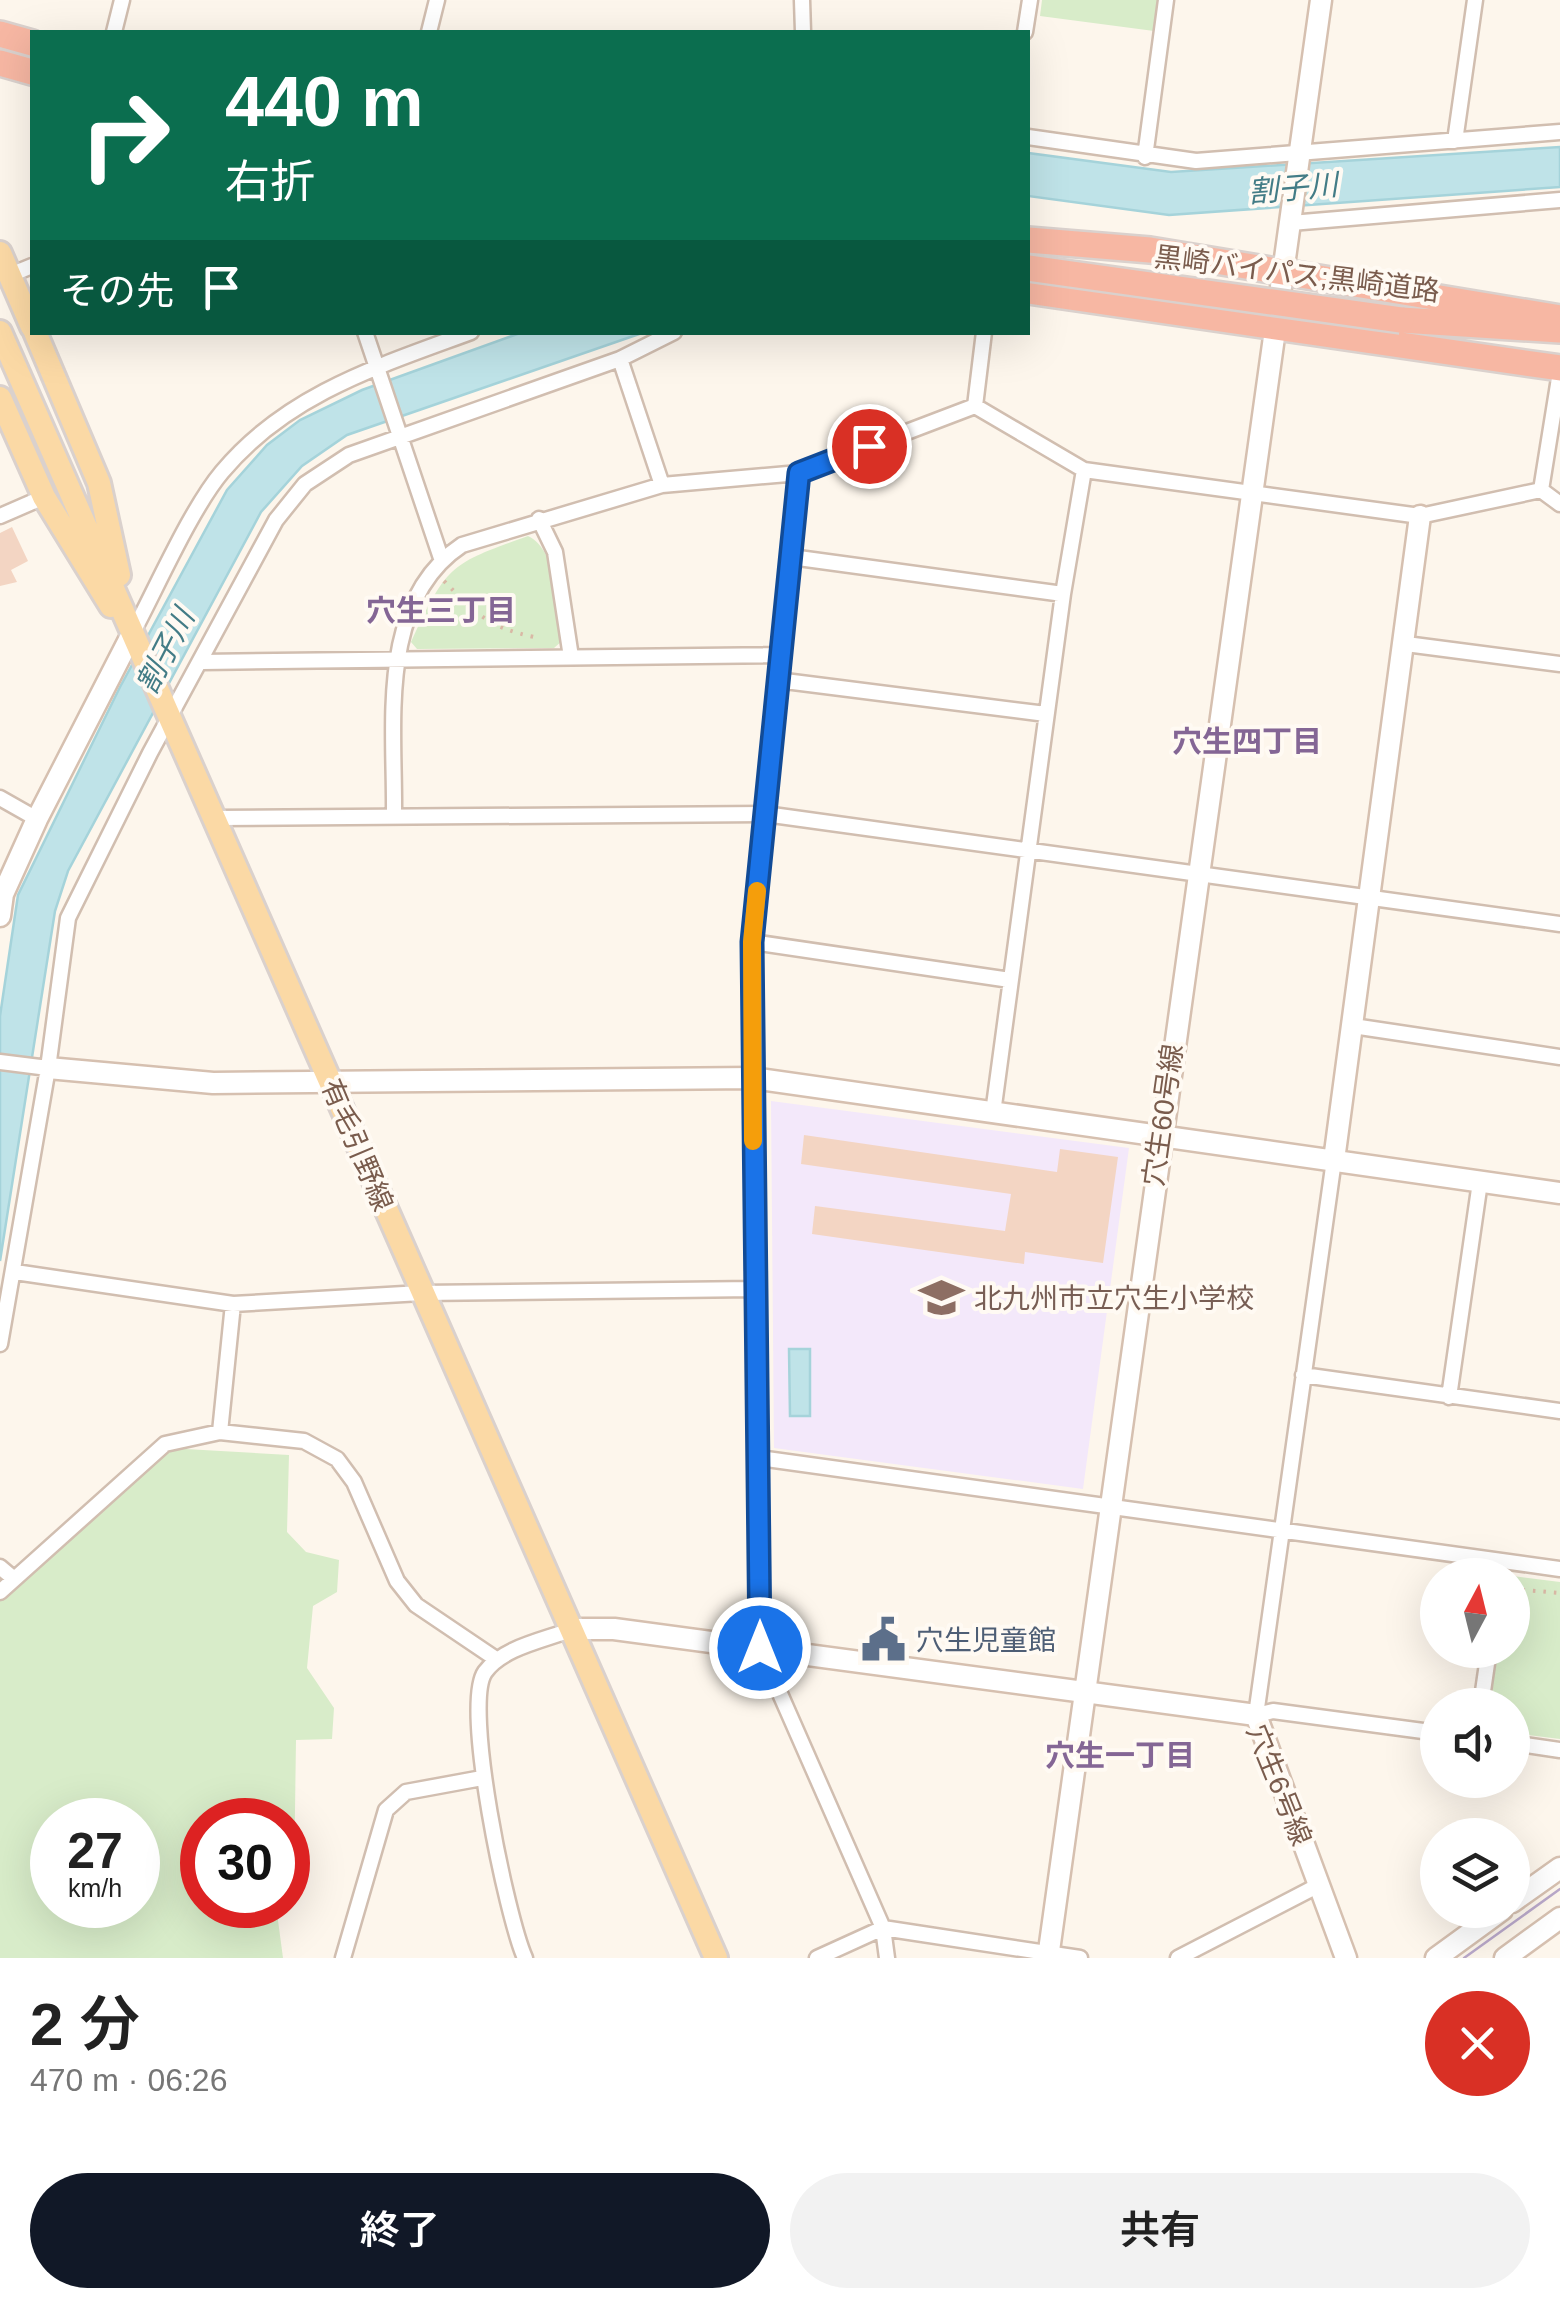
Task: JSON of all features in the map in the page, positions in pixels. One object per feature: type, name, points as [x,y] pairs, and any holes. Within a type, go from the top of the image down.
[{"type":"highway","points":[[0,34],[30,42]]},
{"type":"highway","points":[[0,63],[30,71]]},
{"type":"highway","points":[[0,81],[30,87]]},
{"type":"highway","points":[[1030,240],[1150,250],[1560,318]]},
{"type":"highway","name":"黒崎バイパス;黒崎道路","points":[[1030,268],[1401,320],[1560,330]]},
{"type":"highway","points":[[1030,291],[1560,370]]},
{"type":"main road","points":[[0,253],[22,270],[30,310]]},
{"type":"main road","name":"有毛引野線","points":[[0,332],[716,1958]]},
{"type":"main road","points":[[36,335],[99,483],[137,643]]},
{"type":"main road","points":[[0,398],[44,497],[98,590],[137,643]]},
{"type":"street","points":[[114,30],[122,0]]},
{"type":"street","points":[[430,30],[437,0]]},
{"type":"street","points":[[802,0],[803,30]]},
{"type":"street","points":[[1025,30],[1030,0]]},
{"type":"street","points":[[1145,157],[1166,0]]},
{"type":"street","name":"穴生60号線","points":[[1049,1956],[1082,1695],[1321,0]]},
{"type":"street","points":[[1456,141],[1476,0]]},
{"type":"street","points":[[1030,136],[1145,157],[1196,161],[1300,156],[1560,132]]},
{"type":"street","points":[[1291,219],[1560,200]]},
{"type":"street","points":[[365,335],[441,558]]},
{"type":"street","points":[[0,916],[4,894],[37,819],[137,643],[220,474],[263,430],[320,390],[378,374],[464,335]]},
{"type":"street","points":[[0,1344],[15,1272],[68,918],[169,713],[202,662],[276,520],[305,484],[349,455],[401,432],[620,359],[668,335]]},
{"type":"street","points":[[974,406],[984,335]]},
{"type":"street","points":[[620,359],[662,485]]},
{"type":"street","points":[[1542,490],[1560,370]]},
{"type":"street","points":[[974,406],[1084,470],[1420,516],[1542,490],[1560,504]]},
{"type":"street","points":[[394,813],[396,658],[428,576],[441,558],[462,545],[539,519],[662,485],[799,473],[974,406]]},
{"type":"street","points":[[993,1112],[1063,594],[1084,470]]},
{"type":"street","points":[[799,473],[752,942],[760,1648],[883,1928],[887,1958]]},
{"type":"street","points":[[0,516],[44,497]]},
{"type":"street","points":[[1420,516],[1406,644],[1256,1716],[1273,1711],[1420,1731]]},
{"type":"street","points":[[539,519],[554,552],[571,657]]},
{"type":"street","points":[[790,558],[1063,594]]},
{"type":"street","points":[[1406,644],[1560,664]]},
{"type":"street","points":[[202,662],[779,656]]},
{"type":"street","points":[[777,680],[1046,714]]},
{"type":"street","points":[[0,798],[37,819]]},
{"type":"street","points":[[216,818],[394,813],[766,814],[1560,924],[1560,916]]},
{"type":"street","points":[[752,942],[1010,980]]},
{"type":"street","points":[[1352,1026],[1560,1057]]},
{"type":"street","points":[[0,1062],[213,1083],[753,1078],[1560,1192]]},
{"type":"street","points":[[1450,1397],[1480,1182]]},
{"type":"street","points":[[15,1272],[233,1304],[421,1293],[754,1288]]},
{"type":"street","points":[[220,1432],[233,1304]]},
{"type":"street","points":[[1303,1375],[1560,1411]]},
{"type":"street","points":[[0,1592],[165,1444],[220,1432],[304,1441],[337,1459],[354,1482],[397,1581],[416,1606],[496,1658]]},
{"type":"street","points":[[759,1458],[1110,1504],[1442,1558]]},
{"type":"street","points":[[0,1567],[13,1578]]},
{"type":"street","points":[[1530,1568],[1560,1569]]},
{"type":"street","name":"穴生6号線","points":[[573,1630],[593,1627],[760,1648],[1256,1716],[1346,1958]]},
{"type":"street","points":[[525,1958],[482,1778],[481,1678],[496,1658],[573,1630]]},
{"type":"street","points":[[1530,1746],[1560,1750]]},
{"type":"street","points":[[343,1958],[386,1810],[406,1792],[482,1778]]},
{"type":"street","points":[[1530,1889],[1560,1868]]},
{"type":"street","points":[[1178,1958],[1319,1885]]},
{"type":"street","points":[[1518,1954],[1560,1918]]},
{"type":"street","points":[[817,1958],[883,1928],[1080,1958]]},
{"type":"street","points":[[1436,1958],[1477,1928]]},
{"type":"path","points":[[428,576],[444,581],[470,611],[500,630],[534,637],[534,658]]},
{"type":"path","points":[[1530,1590],[1560,1593]]},
{"type":"shaded area","name":"北九州市立穴生小学校","points":[[771,1101],[1129,1148],[1083,1489],[774,1448]]},
{"type":"green space","points":[[1042,0],[1158,0],[1154,31],[1040,16]]},
{"type":"green space","points":[[528,536],[546,555],[551,568],[562,641],[554,648],[417,649],[411,642],[433,597],[453,571],[481,554]]},
{"type":"green space","points":[[168,1448],[289,1455],[287,1532],[306,1552],[339,1560],[337,1592],[313,1606],[307,1668],[334,1708],[332,1739],[296,1740],[295,1798],[180,1798],[180,1928],[279,1928],[283,1958],[0,1958],[0,1601]]},
{"type":"green space","points":[[1530,1578],[1560,1582],[1560,1739],[1530,1735],[1530,1688],[1491,1688],[1494,1668],[1530,1668]]},
{"type":"water","name":"割子川","points":[[1560,147],[1560,187],[1169,215],[1030,196],[1030,153],[1171,172]]},
{"type":"water","name":"割子川","points":[[514,335],[636,335],[347,435],[302,466],[261,512],[68,871],[55,911],[0,1261],[0,1016],[18,895],[120,687],[227,490],[267,445],[300,420],[362,390]]},
{"type":"water","points":[[789,1349],[810,1349],[810,1416],[790,1416]]},
{"type":"building","points":[[12,527],[28,561],[11,570],[17,582],[0,586],[0,533]]},
{"type":"building","points":[[804,1135],[1057,1172],[1060,1149],[1118,1157],[1103,1263],[1025,1252],[1024,1264],[812,1234],[815,1206],[1005,1231],[1011,1194],[801,1164]]},
{"type":"tram line","points":[[1464,1958],[1560,1889]]},
{"type":"slow traffic","points":[[753,1141],[752,942],[757,891]]},
{"type":"place","name":"北九州市立穴生小学校","points":[[941,1298]]},
{"type":"place","name":"穴生児童館","points":[[883,1640]]},
{"type":"district","name":"穴生三丁目","points":[[441,610]]},
{"type":"district","name":"穴生四丁目","points":[[1247,741]]},
{"type":"district","name":"穴生一丁目","points":[[1120,1755]]},
{"type":"route","points":[[760,1648],[752,942],[799,473],[869,446]]}]
